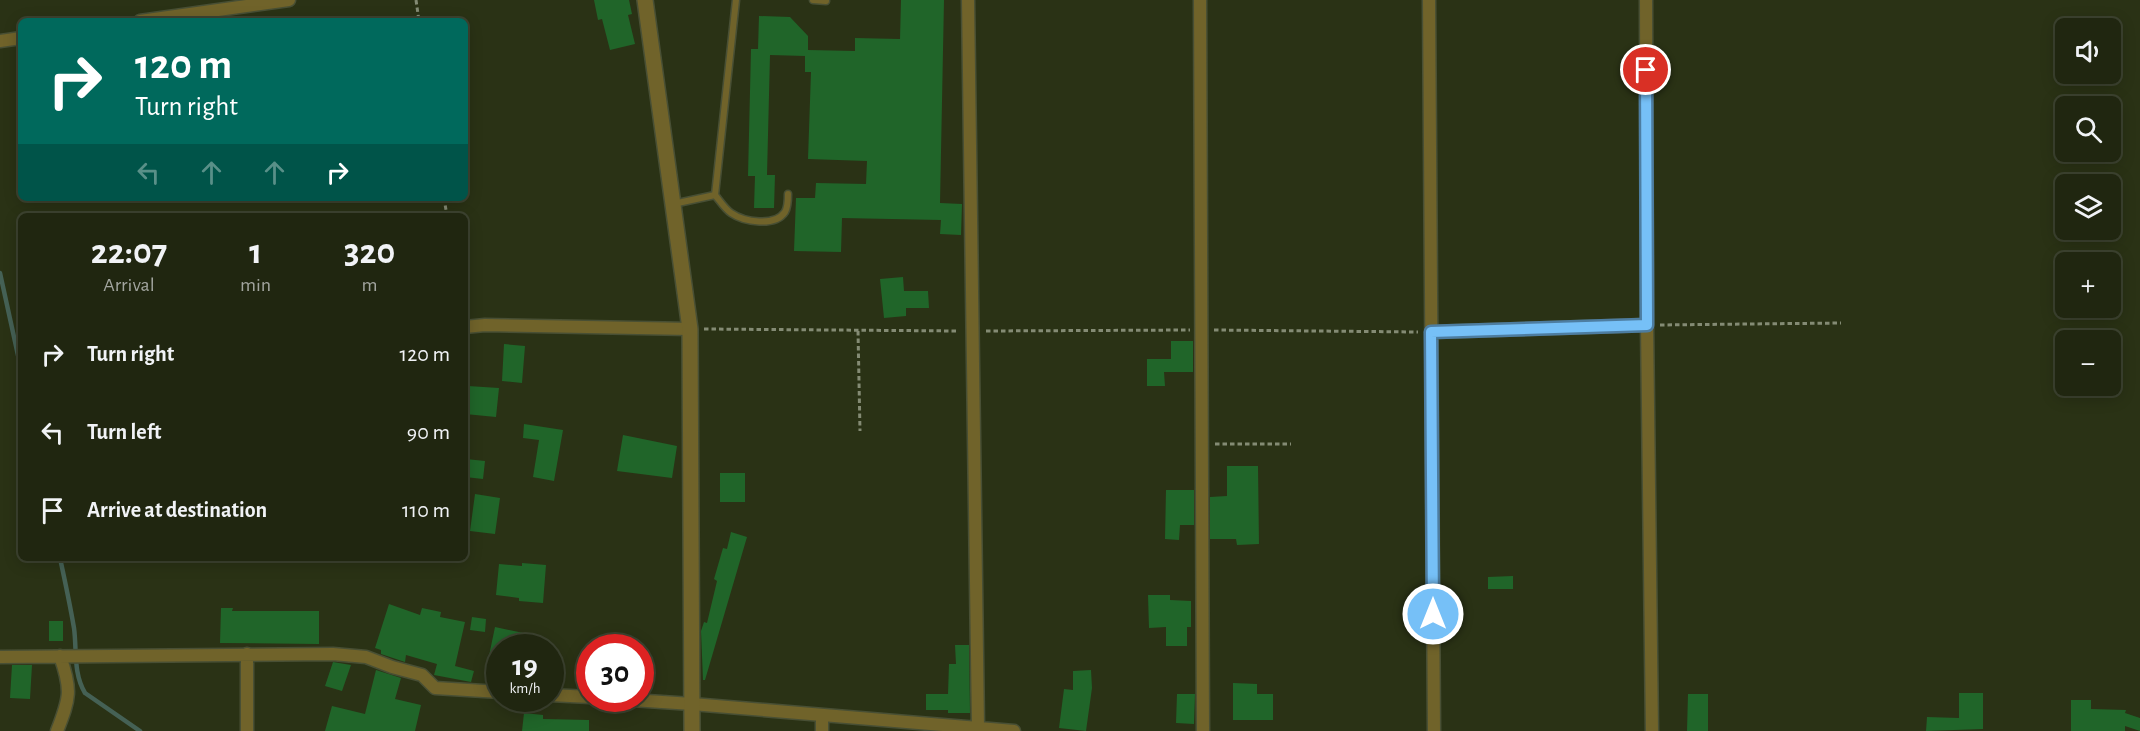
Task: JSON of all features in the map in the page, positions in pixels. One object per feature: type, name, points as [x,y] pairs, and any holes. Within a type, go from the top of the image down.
[{"type":"street","points":[[161,18],[289,0]]},
{"type":"street","points":[[645,0],[690,329],[692,731]]},
{"type":"street","points":[[968,0],[978,727]]},
{"type":"street","points":[[1200,0],[1203,731]]},
{"type":"street","points":[[1429,0],[1434,731]]},
{"type":"street","points":[[1646,0],[1652,731]]},
{"type":"street","points":[[0,41],[18,38]]},
{"type":"street","points":[[468,327],[484,325],[690,329]]},
{"type":"street","points":[[1431,332],[1647,325]]},
{"type":"street","points":[[247,654],[247,731]]},
{"type":"street","points":[[0,657],[333,654],[366,657],[422,675],[435,688],[486,691]]},
{"type":"street","points":[[57,731],[69,692],[64,656]]},
{"type":"street","points":[[654,701],[1014,731]]},
{"type":"street","points":[[822,715],[822,731]]},
{"type":"lane","points":[[736,0],[715,195],[730,213],[746,219],[766,221],[779,219],[786,210],[788,194]]},
{"type":"lane","points":[[813,0],[826,1]]},
{"type":"lane","points":[[673,204],[715,195]]},
{"type":"path","points":[[416,0],[419,18]]},
{"type":"path","points":[[1647,325],[1841,322]]},
{"type":"path","points":[[690,329],[1431,332]]},
{"type":"path","points":[[858,331],[860,430]]},
{"type":"path","points":[[1202,444],[1291,444]]},
{"type":"building","points":[[594,0],[629,0],[632,14],[628,15],[635,44],[610,50],[602,19],[598,20]]},
{"type":"building","points":[[901,0],[944,0],[940,203],[962,204],[961,235],[940,234],[941,220],[842,218],[841,252],[794,251],[796,198],[815,198],[816,183],[866,184],[867,161],[808,159],[811,72],[805,72],[805,56],[770,55],[767,175],[775,175],[774,208],[754,208],[755,176],[748,176],[751,49],[758,49],[759,16],[790,17],[808,36],[808,50],[855,51],[855,38],[900,39]]},
{"type":"building","points":[[903,277],[904,291],[928,291],[929,308],[906,308],[906,316],[884,318],[880,279]]},
{"type":"building","points":[[1171,341],[1193,341],[1193,372],[1164,372],[1165,386],[1147,386],[1147,359],[1171,359]]},
{"type":"building","points":[[504,344],[525,346],[522,383],[502,381]]},
{"type":"building","points":[[468,386],[499,388],[496,417],[468,414]]},
{"type":"building","points":[[524,424],[563,430],[554,481],[533,477],[539,440],[523,438]]},
{"type":"building","points":[[623,435],[677,446],[672,478],[617,471]]},
{"type":"building","points":[[468,459],[485,461],[483,479],[468,477]]},
{"type":"building","points":[[1227,466],[1258,466],[1259,544],[1237,545],[1236,539],[1210,539],[1210,497],[1227,496]]},
{"type":"building","points":[[720,473],[745,473],[745,502],[720,502]]},
{"type":"building","points":[[1166,490],[1194,490],[1194,525],[1180,525],[1179,540],[1165,539]]},
{"type":"building","points":[[475,494],[500,498],[495,534],[470,531]]},
{"type":"building","points":[[731,532],[747,537],[705,680],[703,680],[701,631],[704,622],[707,623],[717,581],[714,579],[723,548],[727,549]]},
{"type":"building","points":[[522,563],[546,565],[543,603],[519,601],[519,598],[496,595],[499,564],[522,566]]},
{"type":"building","points":[[1513,576],[1513,589],[1488,589],[1488,577]]},
{"type":"building","points":[[1148,595],[1170,595],[1170,600],[1191,601],[1191,627],[1187,627],[1187,646],[1166,646],[1166,627],[1149,628]]},
{"type":"building","points":[[389,604],[420,615],[422,608],[441,612],[440,617],[465,622],[455,666],[474,671],[471,682],[434,675],[437,664],[406,655],[405,662],[381,654],[381,650],[375,648]]},
{"type":"building","points":[[221,608],[233,608],[232,611],[319,611],[319,644],[220,643]]},
{"type":"building","points":[[472,617],[486,619],[485,632],[470,630]]},
{"type":"building","points":[[49,621],[63,621],[63,641],[49,641]]},
{"type":"building","points":[[495,627],[528,634],[494,634]]},
{"type":"building","points":[[955,645],[969,645],[970,713],[926,710],[926,694],[948,694],[949,664],[956,664]]},
{"type":"building","points":[[333,662],[351,665],[342,691],[325,686]]},
{"type":"building","points":[[12,665],[32,665],[30,699],[10,698]]},
{"type":"building","points":[[376,670],[401,678],[395,699],[421,705],[415,731],[325,731],[332,706],[365,714]]},
{"type":"building","points":[[1091,670],[1092,688],[1086,731],[1059,728],[1064,689],[1073,690],[1073,671]]},
{"type":"building","points":[[1233,683],[1257,684],[1257,694],[1273,694],[1273,720],[1233,720]]},
{"type":"building","points":[[1959,693],[1983,693],[1983,729],[1926,731],[1927,717],[1959,718]]},
{"type":"building","points":[[1177,694],[1195,694],[1194,724],[1176,723]]},
{"type":"building","points":[[1688,694],[1708,694],[1708,731],[1687,731]]},
{"type":"building","points":[[2071,700],[2091,700],[2091,709],[2126,710],[2125,713],[2140,718],[2140,731],[2125,726],[2125,731],[2071,731]]},
{"type":"building","points":[[524,713],[543,715],[543,719],[589,720],[589,731],[522,731]]},
{"type":"waterway","points":[[0,273],[18,355]]},
{"type":"waterway","points":[[61,561],[74,628],[77,669],[81,685],[85,693],[140,731]]},
{"type":"route","points":[[1433,614],[1431,332],[1647,325],[1646,70]]}]
